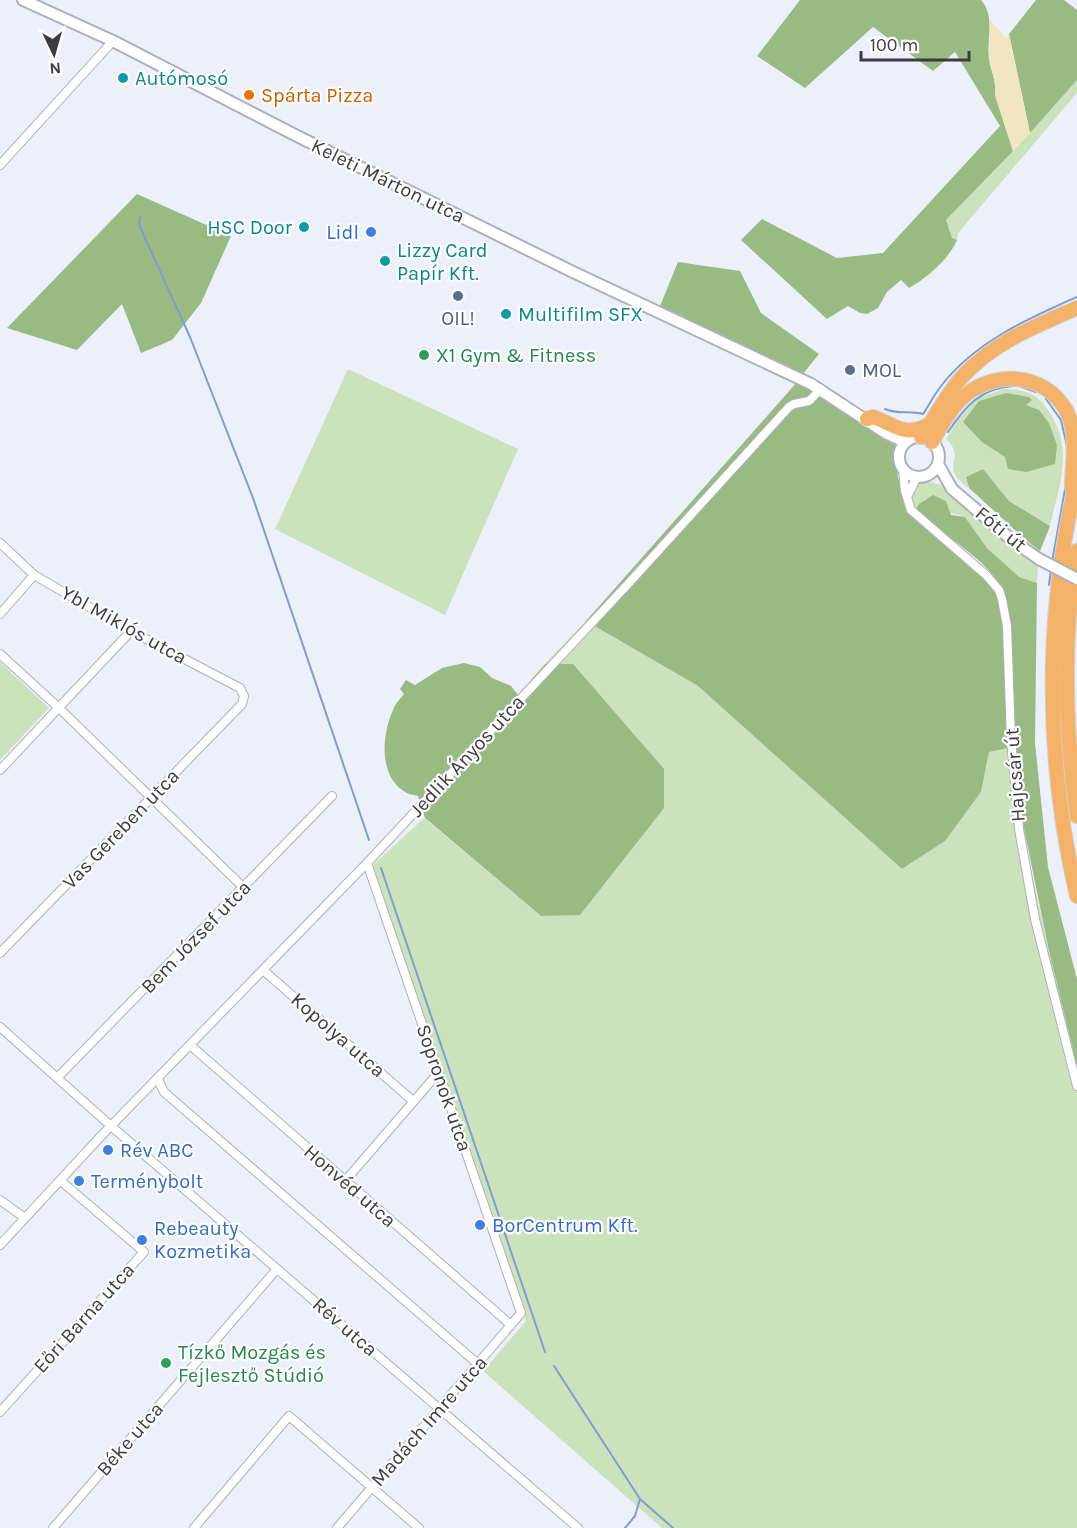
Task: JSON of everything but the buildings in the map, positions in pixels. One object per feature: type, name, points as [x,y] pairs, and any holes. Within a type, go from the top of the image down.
[{"type":"highway","points":[[927,440],[930,424],[961,378],[986,355],[1016,336],[1077,308]]},
{"type":"highway","points":[[927,440],[953,408],[975,388],[995,379],[1010,378],[1029,381],[1040,386],[1059,401],[1070,419],[1074,456],[1072,501]]},
{"type":"highway","points":[[867,419],[873,417],[907,432],[922,429],[930,424]]},
{"type":"highway","points":[[1077,479],[1061,559],[1054,620],[1052,691],[1063,823],[1077,896]]},
{"type":"highway","points":[[1077,550],[1069,614],[1066,679],[1071,772],[1077,816]]},
{"type":"highway","points":[[1069,614],[1074,634],[1077,677]]},
{"type":"main road","name":"Keleti Márton utca","points":[[23,0],[113,41],[298,137],[562,267],[821,389],[903,446]]},
{"type":"main road","points":[[921,476],[930,474],[938,464],[939,454],[927,440],[916,437],[903,446],[899,457],[903,469],[908,474],[921,476],[952,489]]},
{"type":"main road","name":"Fóti út","points":[[938,464],[952,489],[1011,540],[1039,559],[1077,579]]},
{"type":"street","points":[[0,165],[113,41]]},
{"type":"street","name":"Jedlik Ányos utca","points":[[0,1245],[111,1126],[367,863],[789,408],[794,404],[809,401],[821,389]]},
{"type":"street","name":"Hajcsár út","points":[[903,469],[907,499],[914,514],[986,574],[999,590],[1002,599],[1006,626],[1018,829],[1035,919],[1077,1086]]},
{"type":"street","points":[[907,499],[921,476]]},
{"type":"street","name":"Ybl Miklós utca","points":[[0,543],[34,575],[131,631],[240,688],[244,696],[242,704]]},
{"type":"street","points":[[0,614],[34,575]]},
{"type":"street","points":[[0,770],[131,631]]},
{"type":"street","points":[[0,654],[59,708],[244,888]]},
{"type":"street","name":"Vas Gereben utca","points":[[0,953],[242,704]]},
{"type":"street","name":"Bem József utca","points":[[58,1077],[332,796]]},
{"type":"street","name":"Sopronok utca","points":[[367,863],[521,1313]]},
{"type":"street","name":"Kopolya utca","points":[[263,970],[413,1101]]},
{"type":"street","name":"Rév utca","points":[[0,1027],[111,1126],[578,1528]]},
{"type":"street","name":"Honvéd utca","points":[[190,1045],[511,1325]]},
{"type":"street","points":[[345,1182],[439,1072]]},
{"type":"street","points":[[158,1079],[164,1092],[478,1364]]},
{"type":"street","name":"Eőri Barna utca","points":[[0,1412],[144,1252],[61,1181]]},
{"type":"street","points":[[0,1200],[25,1218]]},
{"type":"street","name":"Béke utca","points":[[53,1528],[277,1269]]},
{"type":"street","name":"Madách Imre utca","points":[[337,1528],[521,1313]]},
{"type":"street","points":[[194,1528],[289,1416],[419,1528]]},
{"type":"green space","points":[[800,0],[981,0],[988,13],[990,28],[988,51],[995,81],[995,95],[1013,151],[946,220],[952,238],[957,240],[943,261],[909,288],[901,280],[887,292],[878,308],[867,314],[848,306],[827,319],[741,240],[762,219],[837,258],[883,253],[1000,126],[955,52],[933,71],[873,27],[805,88],[757,56]]},
{"type":"green space","points":[[1036,0],[1064,0],[1077,10],[1077,80],[1030,133],[1009,34]]},
{"type":"green space","points":[[1077,80],[1077,93],[958,233],[957,240],[952,239],[946,220],[1030,133]]},
{"type":"green space","points":[[137,194],[231,236],[201,303],[172,340],[141,353],[122,304],[77,350],[7,328]]},
{"type":"green space","points":[[678,262],[740,271],[761,313],[819,354],[798,380],[896,443],[900,449],[894,459],[906,512],[981,573],[998,595],[1003,626],[1008,748],[989,752],[981,792],[945,841],[902,869],[698,686],[586,621],[798,381],[660,306]]},
{"type":"green space","points":[[348,369],[518,449],[445,615],[275,529]]},
{"type":"green space","points":[[1004,389],[1019,390],[1036,397],[1046,406],[1057,427],[1063,455],[1060,483],[1050,526],[1009,501],[983,469],[966,477],[969,488],[959,480],[953,470],[955,454],[946,439],[959,419],[978,398]]},
{"type":"green space","points":[[1006,393],[1029,397],[1032,400],[1026,405],[1039,410],[1049,423],[1057,445],[1055,464],[1026,472],[1008,469],[1005,457],[982,442],[963,422],[979,401]]},
{"type":"green space","points":[[983,469],[1009,501],[1050,526],[1040,551],[969,488],[966,477]]},
{"type":"green space","points":[[922,479],[941,485],[1038,564],[1037,583],[1019,577],[987,548],[965,517],[919,504],[916,509],[913,493],[916,485]]},
{"type":"green space","points":[[933,495],[946,501],[951,515],[965,517],[987,548],[1019,577],[1037,583],[1035,743],[1048,867],[1077,979],[1077,1066],[1049,951],[1024,828],[1014,739],[1004,593],[991,572],[922,517],[916,509],[919,504]]},
{"type":"green space","points":[[586,621],[698,686],[902,869],[945,841],[981,792],[989,752],[1016,746],[1030,865],[1077,1066],[1077,1528],[662,1528],[483,1371],[526,1321],[372,866],[424,818],[541,916],[573,664],[545,664]]},
{"type":"green space","points":[[0,662],[49,708],[0,760]]},
{"type":"green space","points":[[464,663],[480,667],[492,678],[511,686],[518,695],[545,664],[573,664],[664,769],[664,808],[580,915],[541,916],[425,818],[418,796],[405,792],[390,776],[385,754],[386,731],[393,710],[404,694],[400,689],[406,680],[415,685],[442,668]]},
{"type":"sand","points":[[990,20],[1006,38],[1009,34],[1030,133],[1013,151],[995,95],[996,87],[989,58]]},
{"type":"waterway","points":[[141,216],[140,227],[190,337],[253,498],[369,840]]},
{"type":"waterway","points":[[885,409],[923,414],[941,386],[955,370],[986,344],[1021,323],[1077,297]]},
{"type":"waterway","points":[[945,430],[948,432],[974,400],[991,391],[1013,386]]},
{"type":"waterway","points":[[1019,386],[1036,392]]},
{"type":"waterway","points":[[1046,399],[1061,420],[1067,446]]},
{"type":"waterway","points":[[1052,562],[1066,484]]},
{"type":"waterway","points":[[1049,585],[1051,570]]},
{"type":"waterway","points":[[381,868],[545,1352]]},
{"type":"waterway","points":[[554,1366],[640,1499],[673,1528]]},
{"type":"waterway","points":[[625,1528],[635,1516],[640,1499]]},
{"type":"place","name":"Autómosó","points":[[123,78]]},
{"type":"place","name":"Spárta Pizza","points":[[249,95]]},
{"type":"place","name":"HSC Door","points":[[304,227]]},
{"type":"place","name":"Lidl","points":[[371,232]]},
{"type":"place","name":"Lizzy Card Papír Kft.","points":[[385,261]]},
{"type":"place","name":"OIL!","points":[[458,296]]},
{"type":"place","name":"Multifilm SFX","points":[[506,314]]},
{"type":"place","name":"X1 Gym & Fitness","points":[[424,355]]},
{"type":"place","name":"MOL","points":[[850,370]]},
{"type":"place","name":"Rév ABC","points":[[108,1150]]},
{"type":"place","name":"Terménybolt","points":[[79,1181]]},
{"type":"place","name":"BorCentrum Kft.","points":[[480,1225]]},
{"type":"place","name":"Rebeauty Kozmetika","points":[[142,1240]]},
{"type":"place","name":"Tízkő Mozgás és Fejlesztő Stúdió","points":[[166,1363]]}]
